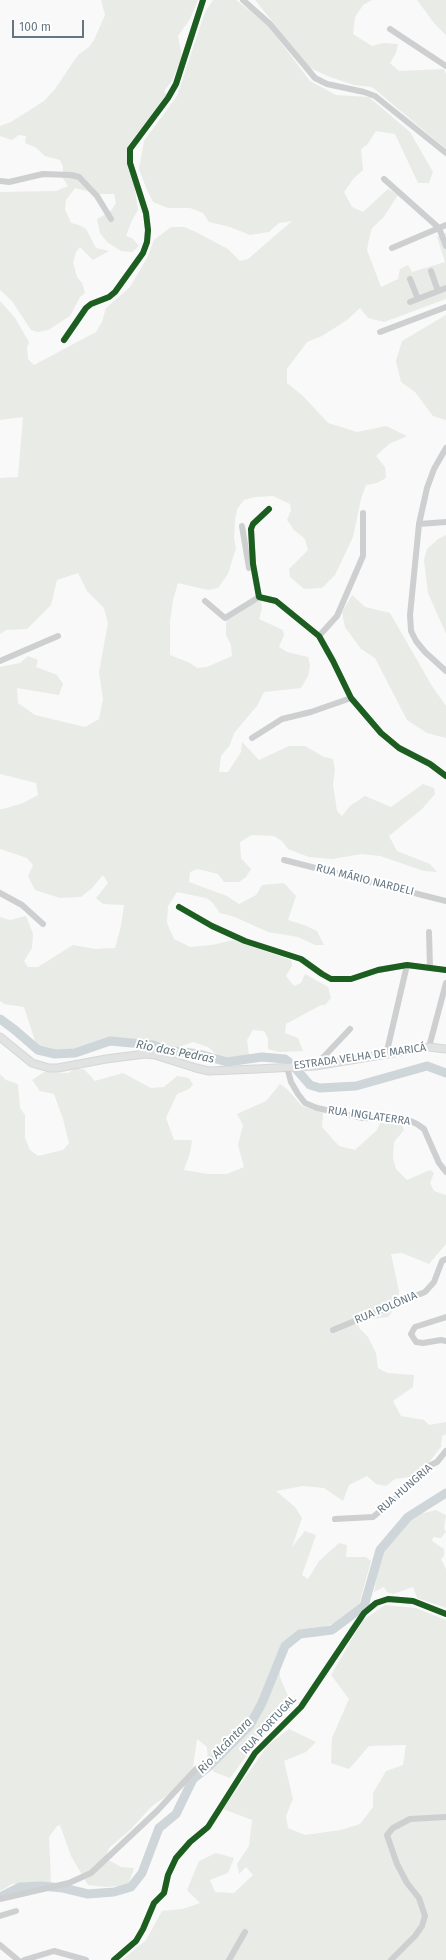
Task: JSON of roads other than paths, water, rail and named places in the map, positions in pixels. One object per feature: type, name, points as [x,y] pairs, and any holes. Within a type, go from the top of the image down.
[{"type":"main road","name":"ESTRADA VELHA DE MARICÁ","points":[[0,1037],[32,1063],[48,1068],[58,1068],[106,1059],[145,1054],[155,1055],[209,1071],[315,1066],[429,1047],[446,1049]]},
{"type":"street","points":[[64,340],[86,308],[91,304],[109,297],[115,292],[143,253],[147,242],[148,230],[146,213],[130,163],[130,149],[168,98],[176,84],[203,0]]},
{"type":"street","points":[[243,0],[270,24],[315,78],[327,84],[364,92],[375,96],[446,153]]},
{"type":"street","points":[[390,29],[446,66]]},
{"type":"street","points":[[0,181],[9,182],[43,174],[71,175],[79,177],[90,186],[112,219]]},
{"type":"street","points":[[384,179],[439,228],[446,246]]},
{"type":"street","points":[[392,248],[446,225]]},
{"type":"street","points":[[431,271],[438,291]]},
{"type":"street","points":[[410,279],[418,299]]},
{"type":"street","points":[[410,302],[446,288]]},
{"type":"street","points":[[380,332],[446,307]]},
{"type":"street","points":[[446,448],[434,468],[427,488],[419,524],[410,615],[411,630],[416,641],[425,652],[446,671]]},
{"type":"street","points":[[257,598],[253,568],[251,529],[253,524],[269,509]]},
{"type":"street","points":[[319,636],[338,616],[363,556],[363,513]]},
{"type":"street","points":[[419,524],[446,522]]},
{"type":"street","points":[[242,526],[257,598]]},
{"type":"street","points":[[205,601],[225,618],[257,598],[276,601],[319,636],[351,698],[366,718],[391,742],[408,754],[430,764],[446,776]]},
{"type":"street","points":[[0,661],[58,636]]},
{"type":"street","points":[[252,738],[282,719],[311,712],[351,698]]},
{"type":"street","name":"RUA MÁRIO NARDELI","points":[[284,860],[446,900]]},
{"type":"street","points":[[0,893],[22,905],[43,924]]},
{"type":"street","points":[[179,907],[212,926],[245,941],[301,959],[331,979],[351,979],[378,970],[407,965],[446,970]]},
{"type":"street","points":[[429,932],[430,968]]},
{"type":"street","points":[[386,1055],[407,965]]},
{"type":"street","points":[[429,1047],[446,983]]},
{"type":"street","points":[[315,1066],[350,1029]]},
{"type":"street","name":"RUA INGLATERRA","points":[[287,1067],[291,1082],[298,1094],[306,1103],[317,1108],[362,1118],[406,1119],[417,1124],[424,1129],[440,1163],[446,1172]]},
{"type":"street","name":"RUA POLÔNIA","points":[[333,1330],[425,1292],[434,1282],[442,1261],[446,1259]]},
{"type":"street","points":[[446,1317],[415,1326],[411,1334],[416,1342],[446,1341]]},
{"type":"street","name":"RUA HUNGRIA","points":[[335,1519],[374,1517],[402,1493],[427,1467],[437,1462],[446,1451]]},
{"type":"street","name":"RUA PORTUGAL","points":[[114,1960],[136,1941],[154,1904],[164,1893],[168,1875],[176,1858],[190,1842],[208,1827],[255,1753],[301,1707],[364,1613],[376,1603],[388,1599],[413,1601],[446,1614]]},
{"type":"street","points":[[0,1899],[69,1882],[91,1873],[157,1811],[196,1769]]},
{"type":"street","points":[[391,1960],[415,1936],[422,1926],[425,1916],[419,1898],[407,1883],[397,1864],[387,1835],[393,1828],[410,1819],[446,1817]]},
{"type":"street","points":[[0,1916],[16,1911]]},
{"type":"street","points":[[229,1960],[245,1932]]},
{"type":"street","points":[[0,1945],[18,1960]]},
{"type":"street","points":[[24,1960],[54,1951],[86,1960]]},
{"type":"waterway","name":"Rio das Pedras","points":[[0,1019],[38,1050],[55,1054],[75,1053],[110,1041],[153,1045],[166,1050],[199,1054],[227,1062],[262,1057],[285,1059],[290,1063]]},
{"type":"waterway","name":"Rio das Pedras","points":[[296,1069],[310,1085],[320,1088],[356,1086],[427,1066],[446,1073]]},
{"type":"waterway","name":"Rio Alcântara","points":[[0,1897],[20,1887],[41,1886],[63,1888],[88,1894],[114,1892],[131,1887],[142,1873],[159,1828],[176,1814],[193,1779],[207,1768],[250,1725],[262,1703],[285,1646],[300,1634],[332,1630],[364,1606],[380,1550],[408,1517],[446,1493]]}]
